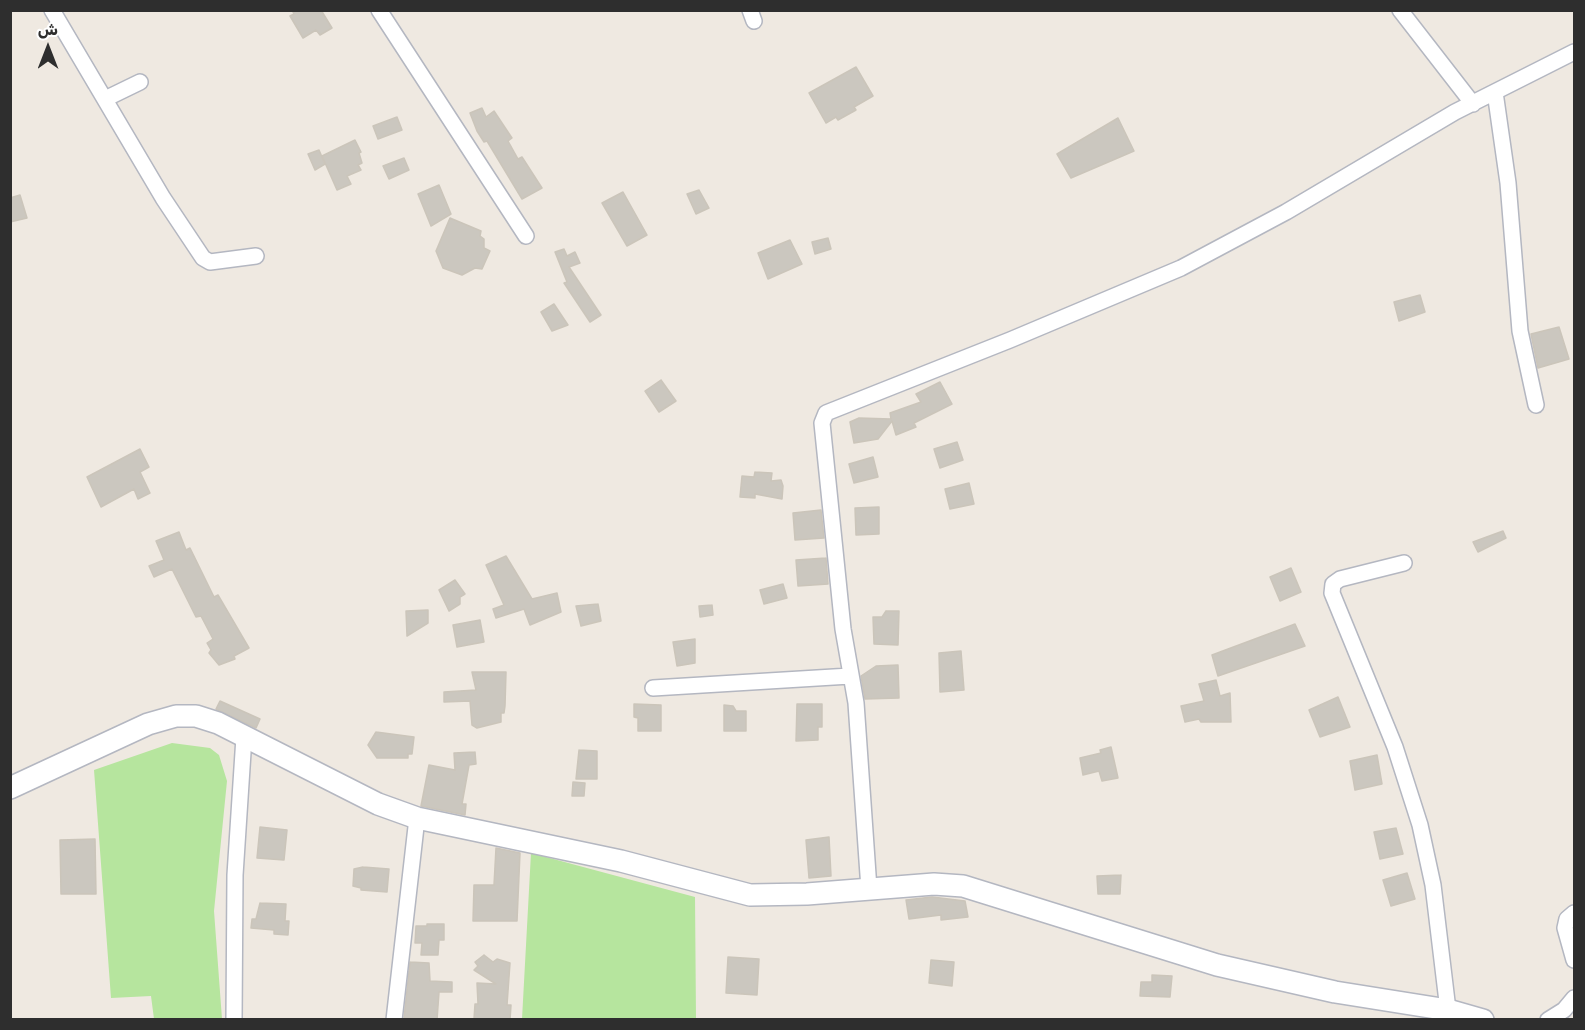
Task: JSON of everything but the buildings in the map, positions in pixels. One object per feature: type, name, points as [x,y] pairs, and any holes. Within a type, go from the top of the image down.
[{"type":"main road","points":[[10,788],[162,719],[186,715],[206,718],[358,795],[417,818],[598,855],[750,895],[933,884],[963,886],[1217,965],[1335,992],[1448,1010],[1483,1020]]},
{"type":"street","points":[[52,10],[203,258],[210,262],[256,256]]},
{"type":"street","points":[[379,10],[526,236]]},
{"type":"street","points":[[1400,10],[1473,104]]},
{"type":"street","points":[[869,889],[856,703],[850,676],[822,423],[826,413],[1010,340],[1181,268],[1286,212],[1473,104],[1575,52]]},
{"type":"street","points":[[105,99],[140,82]]},
{"type":"street","points":[[1495,92],[1503,137],[1520,331],[1536,405]]},
{"type":"street","points":[[1404,563],[1340,579],[1333,584],[1332,593],[1395,747],[1420,825],[1433,885],[1448,1010]]},
{"type":"street","points":[[653,688],[850,676]]},
{"type":"street","points":[[234,1020],[235,875],[244,737]]},
{"type":"street","points":[[394,1020],[417,818]]},
{"type":"street","points":[[1575,913],[1567,919],[1565,928],[1575,960]]},
{"type":"street","points":[[1548,1020],[1564,1010],[1575,998]]},
{"type":"green space","points":[[172,743],[210,748],[219,755],[227,781],[214,911],[222,1019],[154,1019],[151,996],[111,998],[94,770]]},
{"type":"green space","points":[[531,853],[695,897],[696,1019],[522,1019]]}]
